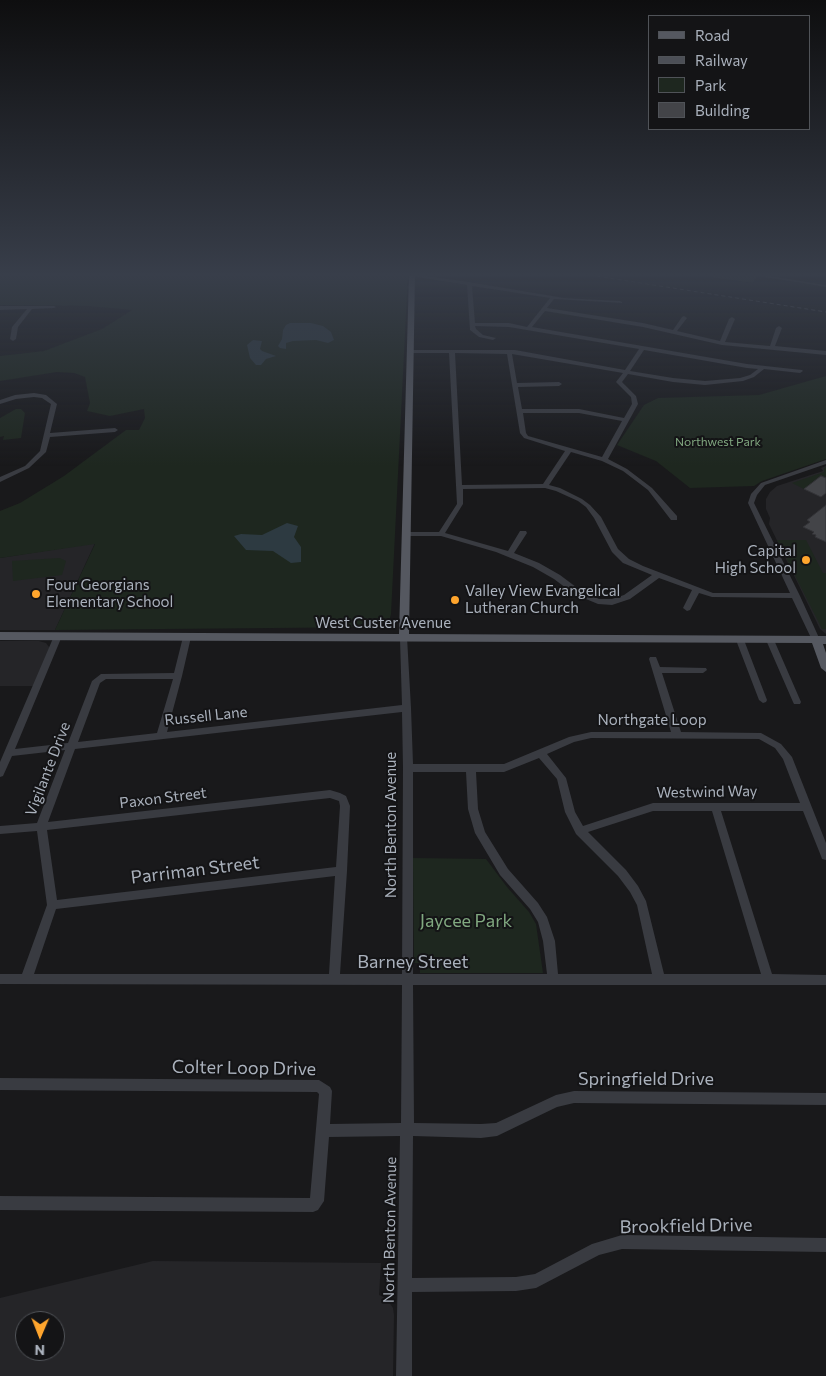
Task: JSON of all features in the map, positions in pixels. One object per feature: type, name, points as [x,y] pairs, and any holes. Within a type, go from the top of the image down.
[{"type":"main road","name":"North Benton Avenue","points":[[404,638],[408,534],[411,338]]},
{"type":"main road","name":"West Custer Avenue","points":[[0,636],[821,640]]},
{"type":"main road","points":[[821,640],[826,668]]},
{"type":"street","points":[[587,338],[762,368],[800,372]]},
{"type":"street","points":[[701,338],[722,343],[826,352]]},
{"type":"street","points":[[722,343],[724,338]]},
{"type":"street","points":[[772,348],[775,338]]},
{"type":"street","points":[[604,460],[634,407],[635,401],[631,394],[620,383],[626,371],[643,348]]},
{"type":"street","points":[[411,351],[509,352],[684,382],[719,383],[746,379],[762,368]]},
{"type":"street","points":[[441,534],[460,504],[461,487],[452,351]]},
{"type":"street","points":[[509,352],[523,433],[526,437],[604,460],[625,470],[643,483],[674,518]]},
{"type":"street","points":[[514,385],[559,384]]},
{"type":"street","points":[[0,402],[25,395],[44,396],[54,404],[43,452],[34,462],[0,480]]},
{"type":"street","points":[[519,411],[579,411],[625,420]]},
{"type":"street","points":[[48,435],[116,430]]},
{"type":"street","points":[[545,486],[569,450]]},
{"type":"street","points":[[821,640],[796,596],[752,509],[752,498],[756,490],[768,481],[826,462]]},
{"type":"street","points":[[461,487],[545,486],[558,489],[580,500],[597,517],[614,550],[626,561],[696,590],[716,595],[796,596]]},
{"type":"street","points":[[510,554],[523,533]]},
{"type":"street","points":[[408,534],[441,534],[510,554],[536,565],[557,577],[577,592],[598,601],[612,602],[628,597],[658,575]]},
{"type":"street","points":[[686,608],[696,590]]},
{"type":"street","points":[[0,773],[58,636]]},
{"type":"street","points":[[161,735],[187,637]]},
{"type":"street","name":"North Benton Avenue","points":[[404,638],[408,768],[404,1376]]},
{"type":"street","points":[[740,640],[762,700]]},
{"type":"street","points":[[770,640],[797,702]]},
{"type":"street","points":[[653,659],[678,735]]},
{"type":"street","points":[[657,670],[703,670]]},
{"type":"street","name":"Vigilante Drive","points":[[26,979],[52,905],[41,827],[96,681],[99,678],[178,676]]},
{"type":"street","name":"Russell Lane","points":[[8,752],[407,708]]},
{"type":"street","name":"Northgate Loop","points":[[408,768],[504,768],[572,739],[591,735],[761,736],[778,746],[787,757],[826,856]]},
{"type":"street","points":[[541,753],[561,778],[570,812],[580,831],[622,873],[634,888],[642,904],[659,980]]},
{"type":"street","points":[[471,769],[473,809],[480,833],[501,867],[534,906],[543,920],[549,941],[553,980]]},
{"type":"street","points":[[330,794],[343,799],[345,806],[334,980]]},
{"type":"street","name":"Paxon Street","points":[[0,830],[330,794]]},
{"type":"street","points":[[715,806],[768,980]]},
{"type":"street","name":"Westwind Way","points":[[580,831],[650,808],[807,806]]},
{"type":"street","name":"Parriman Street","points":[[52,905],[342,871]]},
{"type":"street","name":"Barney Street","points":[[0,979],[826,980]]},
{"type":"street","name":"Colter Loop Drive","points":[[0,1084],[319,1086],[326,1091],[317,1201],[314,1205],[0,1203]]},
{"type":"street","name":"Springfield Drive","points":[[323,1131],[407,1129],[480,1131],[497,1128],[556,1101],[574,1097],[826,1099]]},
{"type":"street","name":"Brookfield Drive","points":[[405,1285],[516,1284],[536,1281],[597,1249],[622,1242],[826,1245]]},
{"type":"shaded area","points":[[333,338],[334,340],[328,343],[316,340],[293,341],[286,343],[286,349],[278,346],[282,339]]},
{"type":"shaded area","points":[[253,340],[262,341],[260,349],[276,356],[266,359],[261,365],[256,365],[250,358],[247,345]]},
{"type":"shaded area","name":"Capital High School","points":[[826,466],[826,634],[820,629],[769,524],[770,518],[766,509],[766,499],[777,486],[823,471],[821,468]]},
{"type":"shaded area","points":[[287,523],[298,526],[294,537],[301,547],[301,562],[291,563],[273,551],[246,550],[234,536],[241,534],[262,535]]},
{"type":"shaded area","name":"Four Georgians Elementary School","points":[[95,543],[55,630],[0,630],[0,558]]},
{"type":"shaded area","points":[[0,641],[39,641],[46,643],[49,647],[49,652],[34,686],[0,686]]},
{"type":"shaded area","points":[[153,1261],[381,1263],[379,1295],[386,1298],[393,1308],[393,1376],[0,1376],[0,1298]]},
{"type":"green space","points":[[78,338],[405,338],[391,614],[389,622],[383,627],[55,630],[95,544],[0,558],[0,511],[20,503],[64,476],[126,430],[139,430],[145,418],[144,409],[110,416],[87,411],[90,403],[85,377],[74,373],[57,372],[0,381],[0,356],[44,351]]},
{"type":"green space","name":"Northwest Park","points":[[826,376],[826,459],[762,481],[754,486],[690,488],[656,461],[617,445],[644,405],[658,398],[759,395]]},
{"type":"green space","points":[[16,409],[21,409],[25,413],[21,438],[3,440],[4,436],[0,437],[0,418]]},
{"type":"green space","points":[[826,467],[826,477],[821,475],[804,489],[792,483],[824,472]]},
{"type":"green space","points":[[777,540],[806,540],[823,573],[826,573],[826,629],[822,629]]},
{"type":"green space","points":[[60,558],[66,561],[62,575],[13,581],[12,561]]},
{"type":"green space","name":"Jaycee Park","points":[[413,858],[486,859],[529,912],[536,924],[543,973],[420,973],[420,963],[414,963]]},
{"type":"building","points":[[821,476],[826,478],[826,493],[821,497],[804,489]]},
{"type":"building","name":"Capital High School","points":[[826,505],[826,542],[815,537],[816,535],[812,534],[814,532],[803,527],[810,522],[807,520]]},
{"type":"place","name":"Capital High School","points":[[806,560]]},
{"type":"place","name":"Four Georgians Elementary School","points":[[36,594]]},
{"type":"place","name":"Valley View Evangelical Lutheran Church","points":[[455,600]]}]
